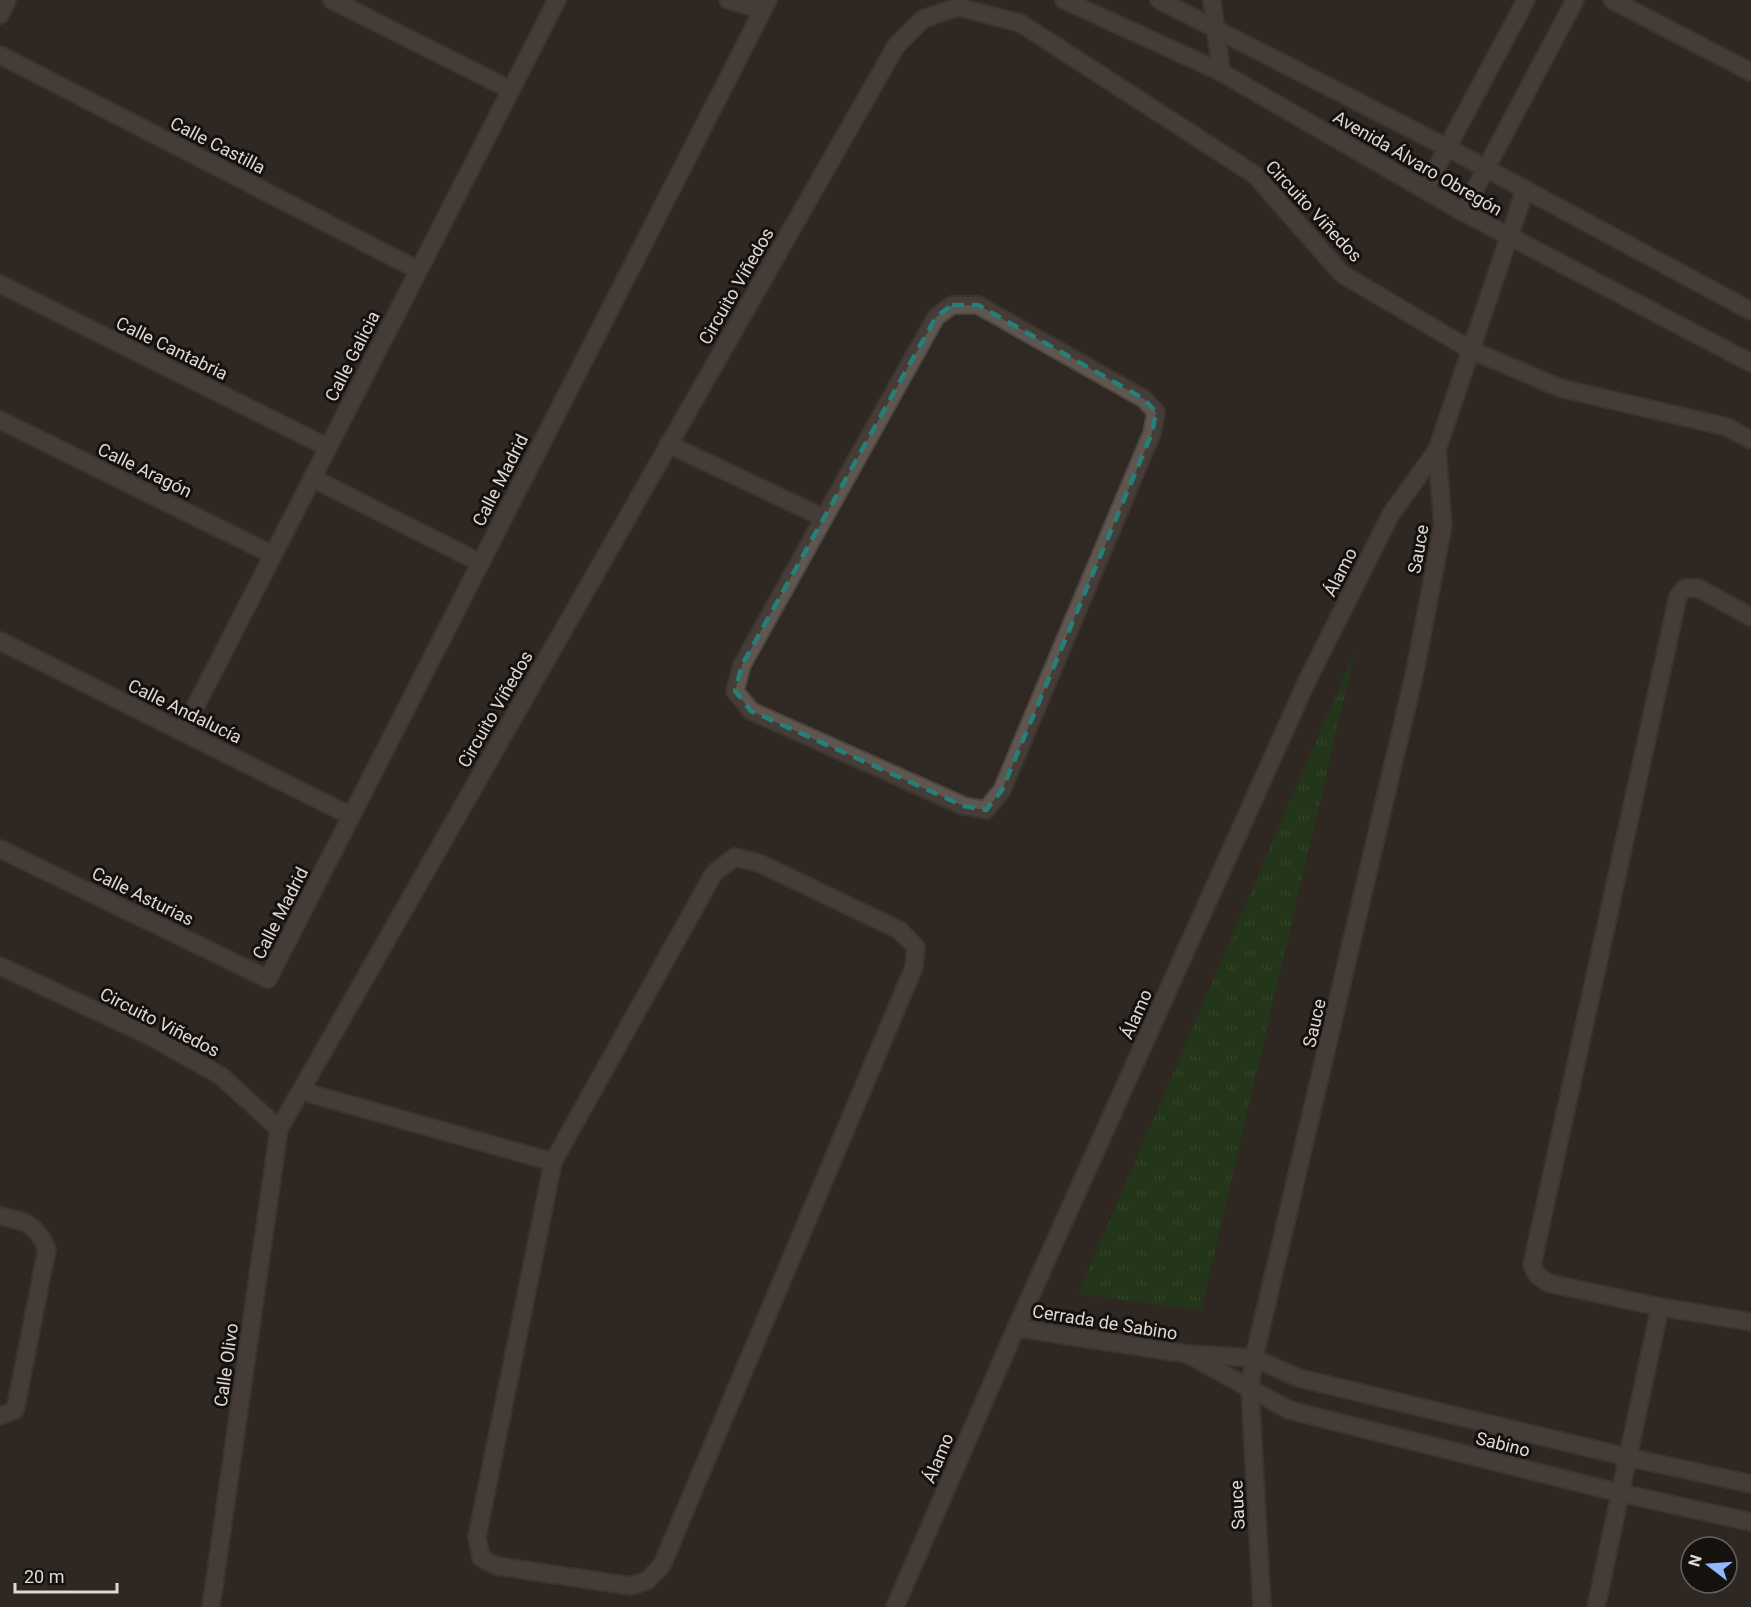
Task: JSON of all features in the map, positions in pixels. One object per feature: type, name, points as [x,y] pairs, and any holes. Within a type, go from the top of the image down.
[{"type":"street","points":[[0,15],[8,0]]},
{"type":"street","points":[[332,0],[511,90]]},
{"type":"street","name":"Calle Galicia","points":[[183,731],[557,0]]},
{"type":"street","points":[[728,0],[765,5]]},
{"type":"street","name":"Avenida Álvaro Obregón","points":[[1064,0],[1221,72],[1463,212],[1751,363]]},
{"type":"street","name":"Avenida Álvaro Obregón","points":[[1159,0],[1448,148],[1485,170],[1751,311]]},
{"type":"street","points":[[1212,0],[1218,30],[1221,72]]},
{"type":"street","points":[[1425,189],[1526,0]]},
{"type":"street","points":[[1463,212],[1575,0]]},
{"type":"street","points":[[1612,0],[1751,72]]},
{"type":"street","name":"Calle Madrid","points":[[268,979],[765,5]]},
{"type":"street","name":"Circuito Viñedos","points":[[0,966],[150,1036],[221,1076],[279,1129],[896,46],[923,19],[958,7],[1020,23],[1255,175],[1342,274],[1472,350],[1560,388],[1727,427],[1751,440]]},
{"type":"street","name":"Calle Castilla","points":[[0,55],[418,270]]},
{"type":"street","points":[[1437,450],[1472,350],[1507,236],[1525,190]]},
{"type":"street","name":"Calle Cantabria","points":[[0,285],[327,447]]},
{"type":"street","points":[[952,305],[978,305],[1144,399],[1156,412],[1152,433],[1002,790],[986,810],[964,806],[751,711],[735,691],[742,665],[822,517],[936,317],[952,305]]},
{"type":"street","name":"Calle Aragón","points":[[0,420],[273,555]]},
{"type":"street","points":[[668,444],[822,517]]},
{"type":"street","name":"Álamo","points":[[895,1607],[1016,1328],[1307,681],[1391,514],[1437,450]]},
{"type":"street","name":"Sauce","points":[[1262,1607],[1250,1388],[1254,1358],[1415,672],[1443,525],[1437,450]]},
{"type":"street","points":[[312,478],[479,562]]},
{"type":"street","points":[[1751,617],[1698,588],[1685,588],[1678,596],[1532,1264],[1537,1275],[1548,1283],[1660,1307],[1751,1322]]},
{"type":"street","name":"Calle Andalucía","points":[[0,641],[351,816]]},
{"type":"street","name":"Calle Asturias","points":[[0,849],[268,979]]},
{"type":"street","points":[[735,857],[759,863],[899,930],[916,947],[914,967],[910,978],[662,1565],[648,1580],[631,1586],[497,1566],[481,1558],[477,1537],[553,1162],[714,873],[735,857]]},
{"type":"street","points":[[301,1090],[553,1162]]},
{"type":"street","name":"Calle Olivo","points":[[211,1607],[279,1129]]},
{"type":"street","points":[[0,1216],[28,1222],[39,1233],[47,1249],[15,1410],[0,1416]]},
{"type":"street","points":[[1596,1607],[1660,1307]]},
{"type":"street","name":"Cerrada de Sabino","points":[[1016,1328],[1188,1354],[1254,1358]]},
{"type":"street","name":"Cerrada de Sabino","points":[[1188,1354],[1250,1388]]},
{"type":"street","name":"Sabino","points":[[1254,1358],[1299,1378],[1627,1457],[1751,1484]]},
{"type":"street","name":"Sabino","points":[[1250,1388],[1289,1410],[1620,1493],[1751,1522]]},
{"type":"highlighted area","points":[[952,305],[978,305],[1144,399],[1156,412],[1152,433],[1002,790],[986,810],[964,806],[751,711],[735,691],[742,665],[936,317]]},
{"type":"green space","points":[[1355,651],[1201,1310],[1078,1294]]}]
